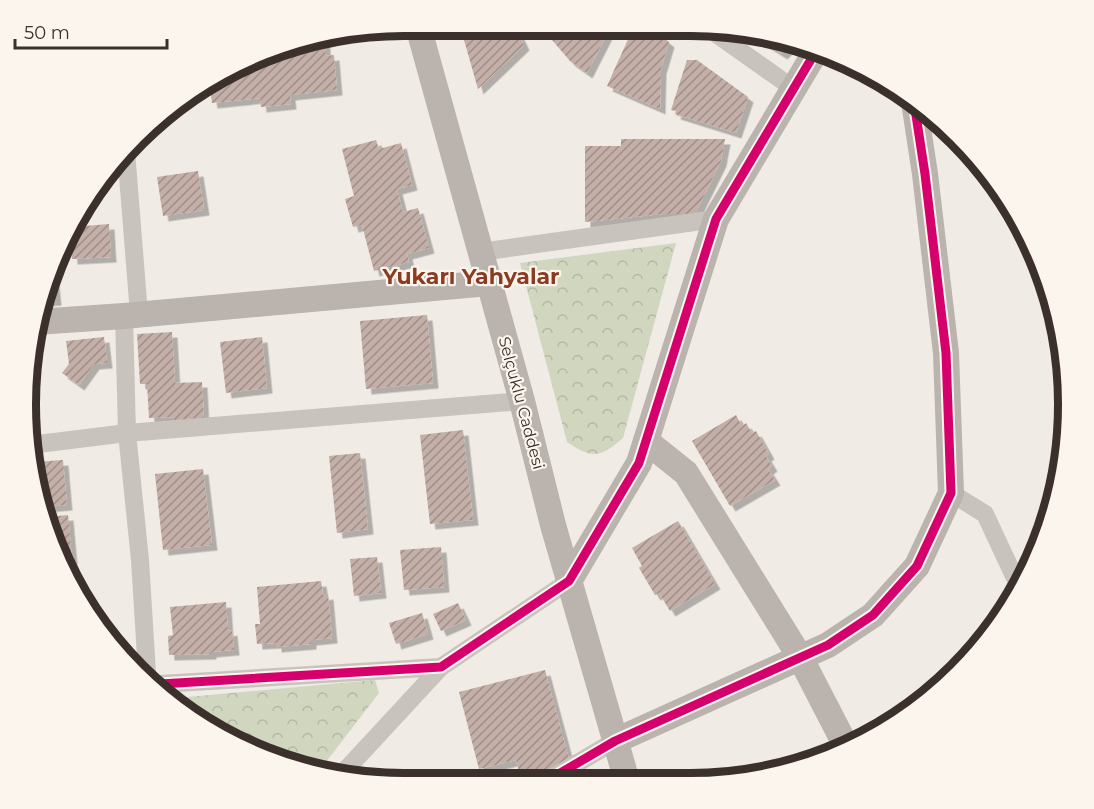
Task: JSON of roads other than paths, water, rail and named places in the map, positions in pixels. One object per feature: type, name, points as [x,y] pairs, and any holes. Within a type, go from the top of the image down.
[{"type":"street","name":"Selçuklu Caddesi","points":[[421,36],[522,401],[568,581],[625,773]]},
{"type":"street","points":[[721,38],[794,89]]},
{"type":"street","points":[[347,768],[441,667],[568,581],[639,463],[716,219],[812,57]]},
{"type":"street","points":[[560,773],[615,741],[828,645],[873,615],[917,566],[951,493],[946,353],[916,113]]},
{"type":"street","points":[[126,163],[132,315],[127,433],[140,560],[147,668]]},
{"type":"street","points":[[480,252],[716,219]]},
{"type":"street","points":[[46,321],[489,283]]},
{"type":"street","points":[[38,443],[127,433],[522,401]]},
{"type":"street","points":[[646,441],[687,473],[800,657],[843,739]]},
{"type":"street","points":[[951,493],[985,514],[1015,578]]},
{"type":"street","points":[[164,684],[441,667]]},
{"type":"district","name":"Yukarı Yahyalar","points":[[471,276]]}]
